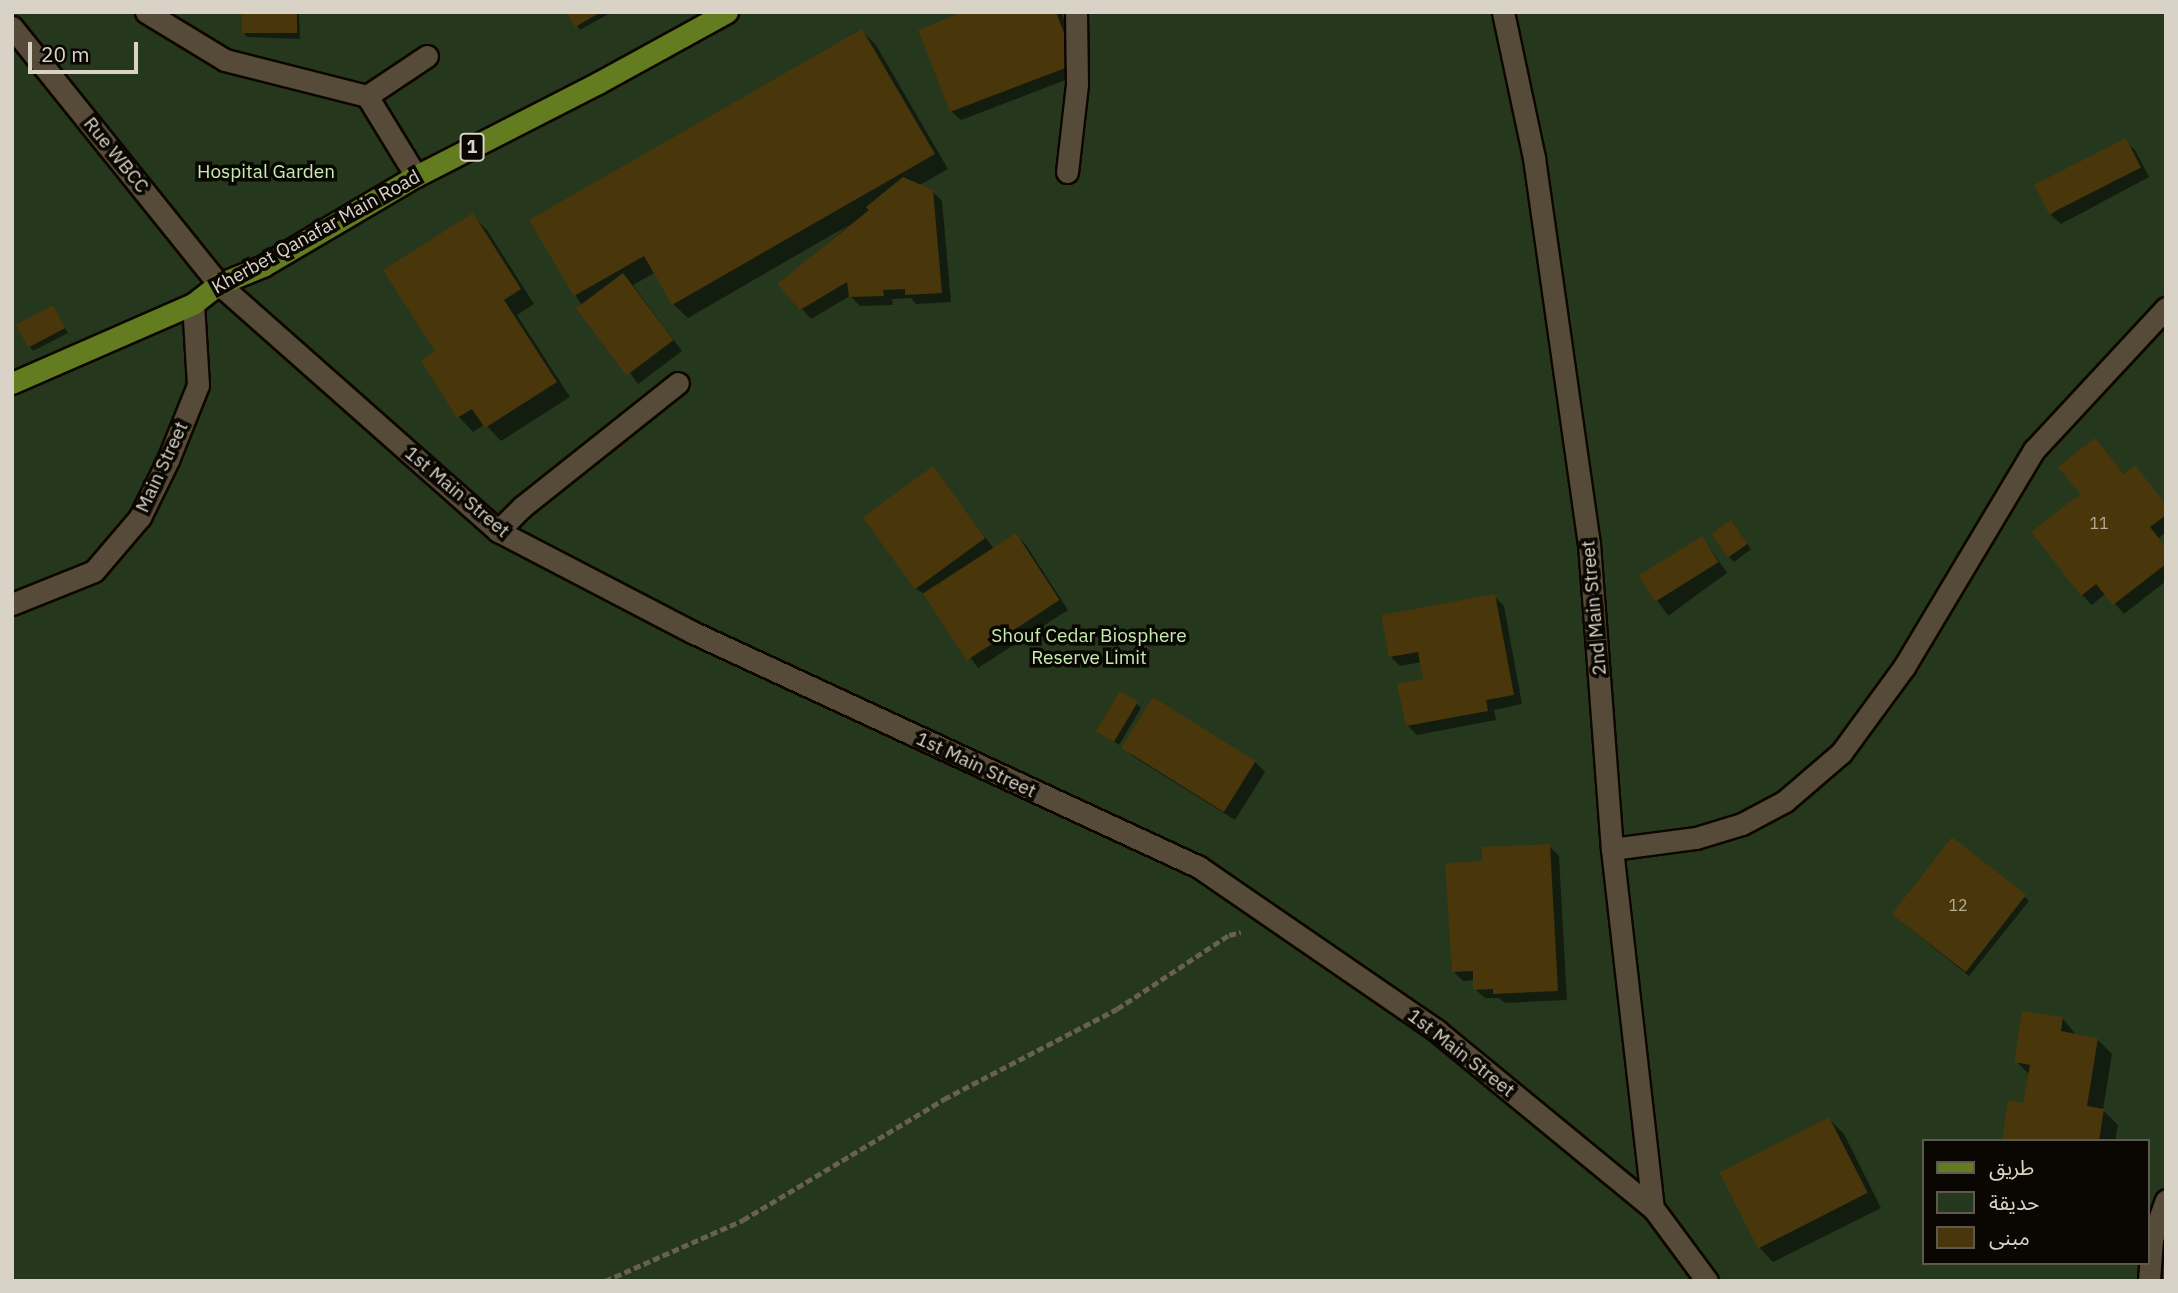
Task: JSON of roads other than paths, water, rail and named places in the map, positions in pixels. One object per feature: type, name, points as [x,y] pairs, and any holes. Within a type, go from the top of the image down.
[{"type":"main road","name":"Kherbet Qanafar Main Road","points":[[12,383],[192,304],[219,284],[263,266],[416,176],[727,12]]},
{"type":"street","points":[[146,12],[225,60],[367,96],[416,176]]},
{"type":"street","points":[[1067,172],[1077,84],[1076,12]]},
{"type":"street","name":"2nd Main Street","points":[[1503,12],[1534,158],[1590,544],[1612,849],[1653,1208]]},
{"type":"street","name":"Rue WBCC","points":[[12,27],[219,284]]},
{"type":"street","points":[[367,96],[427,56]]},
{"type":"street","name":"1st Main Street","points":[[219,284],[498,531],[692,632],[1199,867],[1436,1030],[1653,1208],[1707,1281]]},
{"type":"street","name":"Main Street","points":[[12,604],[94,571],[140,517],[168,460],[198,385],[192,304]]},
{"type":"street","points":[[1612,849],[1696,838],[1742,824],[1784,802],[1841,753],[1904,667],[2034,450],[2166,308]]},
{"type":"street","points":[[498,531],[522,507],[678,383]]},
{"type":"street","points":[[2149,1281],[2152,1239],[2166,1200]]},
{"type":"park label","name":"Hospital Garden","points":[[266,172]]},
{"type":"park label","name":"Shouf Cedar Biosphere Reserve Limit","points":[[1089,647]]}]
